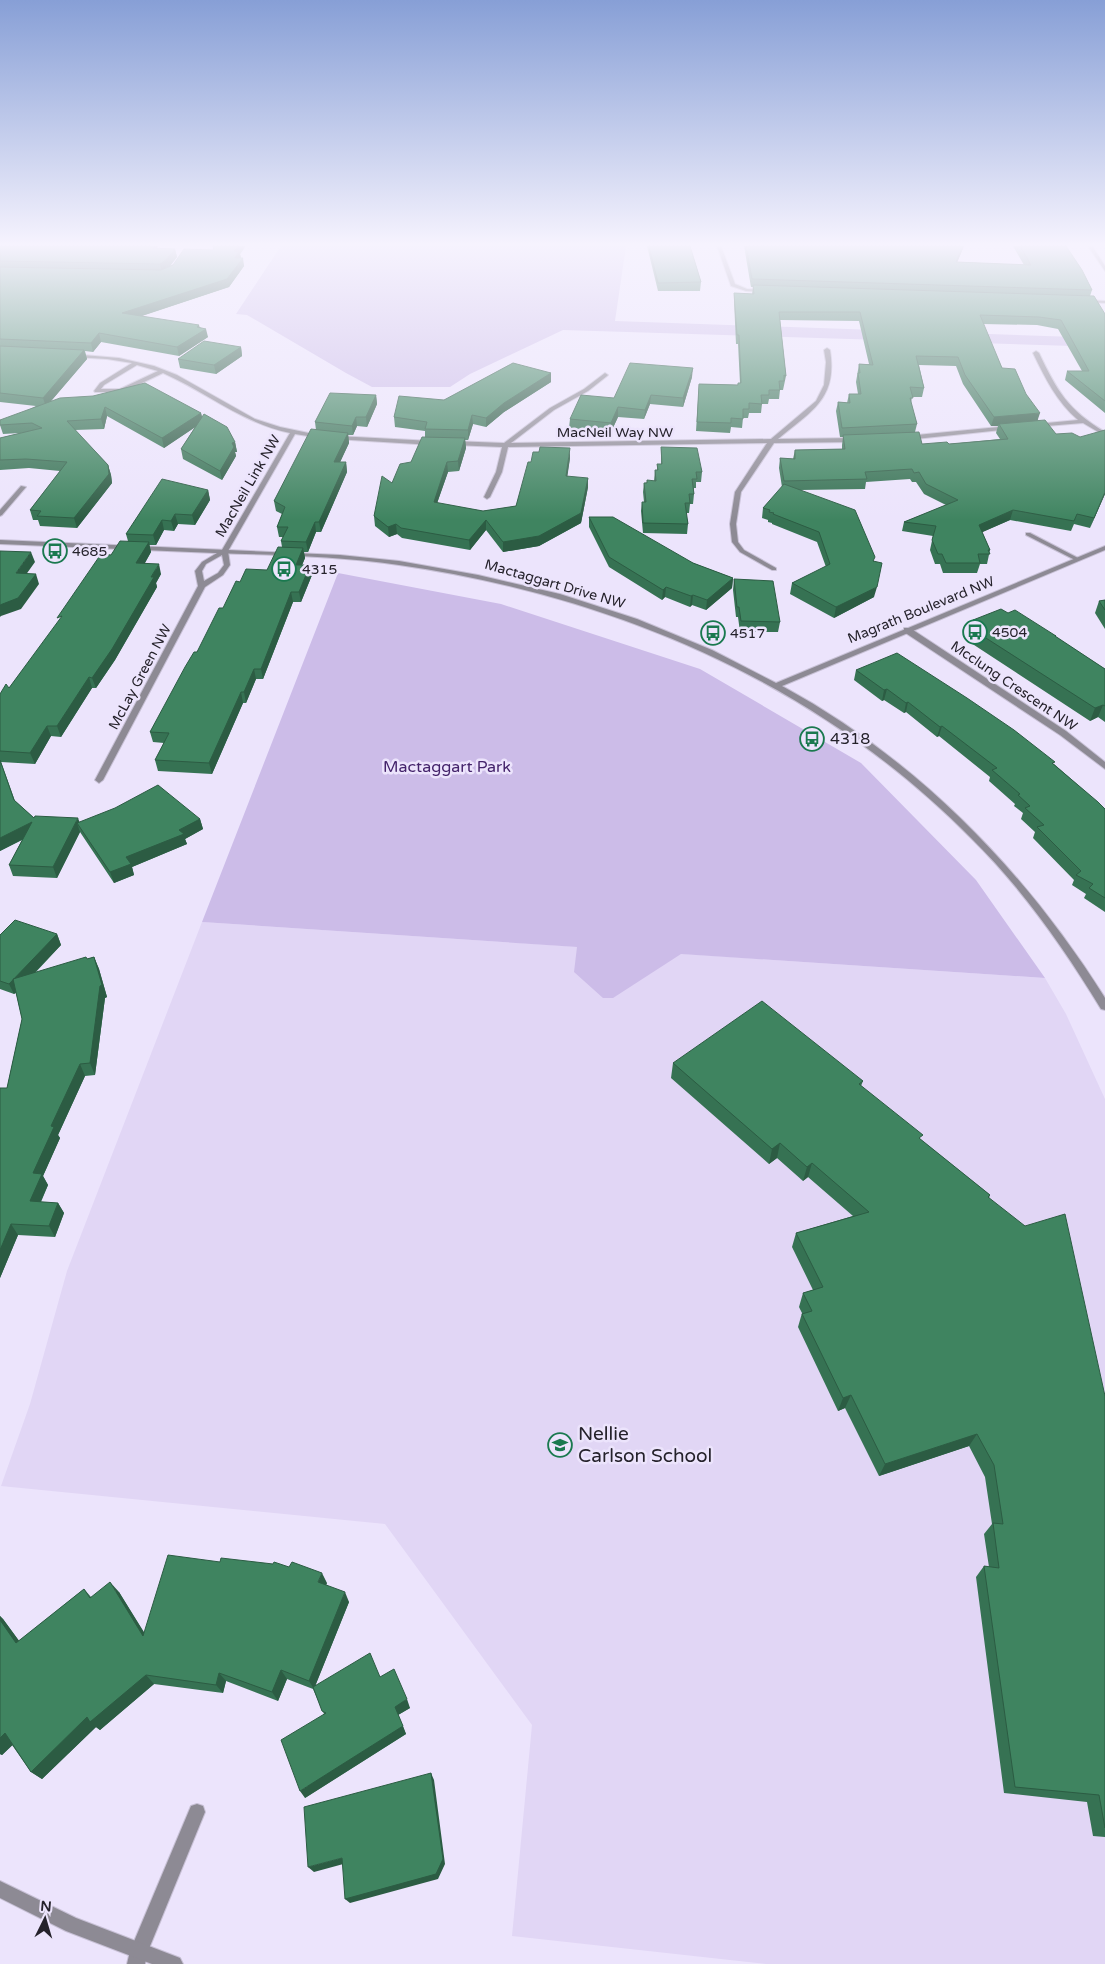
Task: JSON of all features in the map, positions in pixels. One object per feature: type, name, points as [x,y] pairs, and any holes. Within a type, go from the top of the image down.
[{"type":"street","points":[[774,569],[742,550],[735,542],[734,524],[738,492],[770,443],[818,402],[827,385],[829,362],[827,350]]},
{"type":"street","points":[[1036,353],[1052,387],[1064,404],[1082,421],[1105,434]]},
{"type":"street","points":[[64,354],[101,356],[162,371],[188,382],[253,420],[293,433],[360,440],[437,443]]},
{"type":"street","points":[[136,364],[102,384],[97,391],[121,391],[162,371]]},
{"type":"street","points":[[487,497],[499,472],[505,445],[552,409],[586,390],[605,375]]},
{"type":"street","points":[[1025,427],[1082,421]]},
{"type":"street","points":[[901,439],[1015,428]]},
{"type":"street","name":"MacNeil Link NW","points":[[224,551],[293,433]]},
{"type":"street","name":"MacNeil Way NW","points":[[447,443],[505,445],[770,443],[864,440]]},
{"type":"street","points":[[0,514],[23,487]]},
{"type":"street","points":[[1028,534],[1077,559]]},
{"type":"street","name":"Mactaggart Drive NW","points":[[0,542],[224,551],[396,562],[510,584],[582,603],[674,636],[775,686],[862,741],[905,772],[975,836],[1024,891],[1073,957],[1105,1006]]},
{"type":"street","name":"Magrath Boulevard NW","points":[[775,686],[1105,548]]},
{"type":"street","name":"McLay Green NW","points":[[99,780],[202,586],[221,574],[227,565],[224,551],[204,563],[198,571],[202,586]]},
{"type":"street","name":"Mcclung Crescent NW","points":[[907,630],[1063,733],[1105,766]]},
{"type":"street","points":[[138,1957],[197,1812]]},
{"type":"street","points":[[0,1889],[138,1957],[174,1964]]},
{"type":"shaded area","name":"Nellie Carlson School","points":[[202,922],[1045,978],[1066,1014],[1105,1099],[1105,1964],[766,1964],[512,1936],[532,1725],[385,1524],[1,1486],[30,1404],[67,1271]]},
{"type":"green space","points":[[286,338],[547,338],[470,374],[450,387],[372,387]]},
{"type":"green space","points":[[807,338],[1095,338],[1105,338],[1105,347]]},
{"type":"green space","name":"Mactaggart Park","points":[[338,573],[501,604],[700,669],[861,763],[976,880],[1045,978],[681,954],[613,998],[603,998],[574,972],[577,947],[202,922]]},
{"type":"building","points":[[0,338],[95,338],[91,343]]},
{"type":"building","points":[[125,338],[192,338],[177,347]]},
{"type":"building","points":[[739,338],[782,338],[786,376],[784,375],[784,381],[779,381],[780,390],[769,390],[769,395],[761,395],[762,404],[749,403],[749,409],[743,409],[743,419],[731,418],[731,423],[697,422],[699,384],[738,385],[738,383],[741,383]]},
{"type":"building","points":[[866,338],[989,338],[1002,368],[1015,369],[1026,394],[1040,413],[994,417],[965,375],[958,357],[916,356],[924,388],[910,387],[913,398],[910,398],[917,424],[842,428],[838,402],[850,403],[849,394],[861,394],[858,373],[860,373],[859,364],[873,365]]},
{"type":"building","points":[[1071,338],[1105,338],[1105,401],[1067,371],[1089,371]]},
{"type":"building","points":[[204,341],[241,347],[214,365],[178,359]]},
{"type":"building","points":[[0,346],[84,350],[43,398],[0,393]]},
{"type":"building","points":[[513,363],[551,373],[504,403],[486,418],[472,415],[468,430],[425,429],[427,422],[394,417],[399,396],[444,400]]},
{"type":"building","points":[[630,363],[693,368],[683,398],[651,395],[645,410],[618,407],[611,423],[570,419],[581,395],[614,398]]},
{"type":"building","points":[[145,383],[201,413],[162,438],[105,407],[101,419],[67,421],[108,465],[109,474],[74,518],[37,516],[41,511],[30,510],[67,462],[26,459],[0,460],[0,438],[42,428],[32,423],[0,425],[0,420],[60,398],[93,396]]},
{"type":"building","points":[[330,393],[376,395],[366,417],[356,417],[352,426],[315,422]]},
{"type":"building","points":[[204,414],[227,427],[235,442],[232,443],[234,447],[220,471],[181,449]]},
{"type":"building","points":[[1045,420],[1056,434],[1072,433],[1080,437],[1105,430],[1105,492],[1094,518],[1077,514],[1074,521],[1013,510],[979,525],[990,550],[988,550],[990,554],[978,554],[980,563],[946,563],[942,554],[938,554],[932,540],[936,526],[904,522],[958,500],[926,484],[919,472],[914,473],[912,469],[865,472],[867,479],[784,481],[780,458],[795,459],[795,450],[845,449],[843,435],[919,432],[922,444],[947,442],[949,444],[1008,439],[999,424]]},
{"type":"building","points":[[311,429],[348,433],[334,462],[346,462],[319,522],[315,522],[306,542],[281,541],[288,527],[277,527],[285,507],[274,501]]},
{"type":"building","points":[[422,437],[465,438],[458,461],[447,462],[434,502],[483,511],[516,506],[528,462],[531,462],[533,452],[539,452],[540,447],[570,448],[566,476],[588,478],[581,513],[539,536],[503,542],[486,520],[469,540],[401,528],[396,524],[388,527],[374,516],[382,476],[392,483],[400,464],[411,462]]},
{"type":"building","points":[[661,447],[697,448],[702,472],[696,472],[697,479],[692,479],[694,494],[689,494],[690,503],[685,503],[688,524],[643,523],[642,502],[646,502],[644,483],[647,483],[647,480],[656,481],[655,470],[658,470],[657,464],[662,464]]},
{"type":"building","points":[[162,479],[208,490],[192,515],[175,514],[171,521],[162,520],[153,535],[126,534]]},
{"type":"building","points":[[784,484],[855,510],[875,557],[873,561],[882,563],[877,587],[836,607],[792,583],[830,564],[819,532],[773,514],[769,512],[770,510],[763,508]]},
{"type":"building","points":[[589,517],[613,517],[693,563],[733,578],[707,600],[666,587],[663,590],[609,557]]},
{"type":"building","points":[[120,541],[149,542],[136,563],[159,564],[151,577],[154,577],[112,649],[92,678],[89,677],[57,726],[47,726],[30,753],[0,751],[0,694],[6,684],[9,688],[62,616],[57,618],[101,554],[111,555]]},
{"type":"building","points":[[278,547],[303,548],[296,565],[310,565],[299,592],[291,592],[261,669],[254,669],[244,692],[241,692],[209,763],[155,760],[169,733],[150,732],[185,667],[194,652],[197,652],[219,608],[223,608],[236,581],[240,582],[246,569],[267,570]]},
{"type":"building","points":[[0,551],[31,552],[16,573],[36,574],[18,598],[0,605]]},
{"type":"building","points":[[734,579],[773,581],[780,622],[741,621],[739,607],[737,607]]},
{"type":"building","points":[[1105,600],[1105,610],[1099,601]]},
{"type":"building","points":[[1001,609],[1008,613],[1015,610],[1105,669],[1105,706],[1095,708],[975,631],[983,628],[973,620]]},
{"type":"building","points":[[897,653],[1014,730],[1055,762],[1052,763],[1105,809],[1105,898],[1089,888],[1093,884],[1076,875],[1081,871],[1037,827],[1044,825],[1025,808],[1030,806],[1018,795],[1020,794],[992,770],[997,768],[908,702],[906,703],[887,689],[884,690],[856,670]]},
{"type":"building","points":[[0,760],[14,800],[34,818],[35,816],[78,818],[53,867],[9,865],[32,822],[0,838]]},
{"type":"building","points":[[158,785],[200,819],[179,830],[184,834],[126,857],[131,864],[110,872],[77,823],[115,808]]},
{"type":"building","points":[[15,920],[57,934],[9,984],[0,981],[0,935]]},
{"type":"building","points":[[86,957],[87,959],[94,957],[102,985],[100,986],[90,1063],[80,1064],[51,1126],[54,1127],[33,1173],[42,1174],[30,1201],[58,1203],[49,1226],[11,1224],[0,1250],[0,1088],[7,1088],[22,1019],[13,979]]},
{"type":"building","points":[[762,1001],[863,1081],[859,1084],[923,1135],[919,1138],[1025,1226],[1065,1214],[1105,1396],[1105,1828],[1099,1795],[1015,1787],[984,1566],[999,1568],[993,1523],[1003,1524],[994,1465],[977,1434],[885,1464],[851,1395],[843,1398],[802,1314],[812,1311],[803,1293],[823,1287],[796,1233],[869,1212],[812,1163],[807,1167],[780,1143],[772,1149],[673,1063]]},
{"type":"building","points":[[168,1555],[220,1562],[221,1558],[273,1564],[274,1562],[289,1567],[292,1562],[322,1573],[318,1582],[345,1592],[309,1681],[281,1670],[272,1692],[219,1673],[216,1685],[146,1675],[90,1722],[87,1717],[31,1772],[5,1733],[0,1738],[0,1620],[16,1643],[84,1589],[90,1598],[110,1582],[143,1636]]},
{"type":"building","points":[[370,1653],[380,1677],[394,1669],[407,1699],[395,1707],[403,1726],[300,1791],[281,1740],[326,1713],[322,1711],[313,1687]]},
{"type":"building","points":[[431,1773],[443,1859],[436,1874],[345,1899],[342,1858],[308,1867],[304,1807]]},
{"type":"place","name":"4685","points":[[55,551]]},
{"type":"place","name":"4315","points":[[284,569]]},
{"type":"place","name":"4504","points":[[975,632]]},
{"type":"place","name":"4517","points":[[713,633]]},
{"type":"place","name":"4318","points":[[812,739]]},
{"type":"place","name":"Nellie Carlson School","points":[[560,1445]]}]
